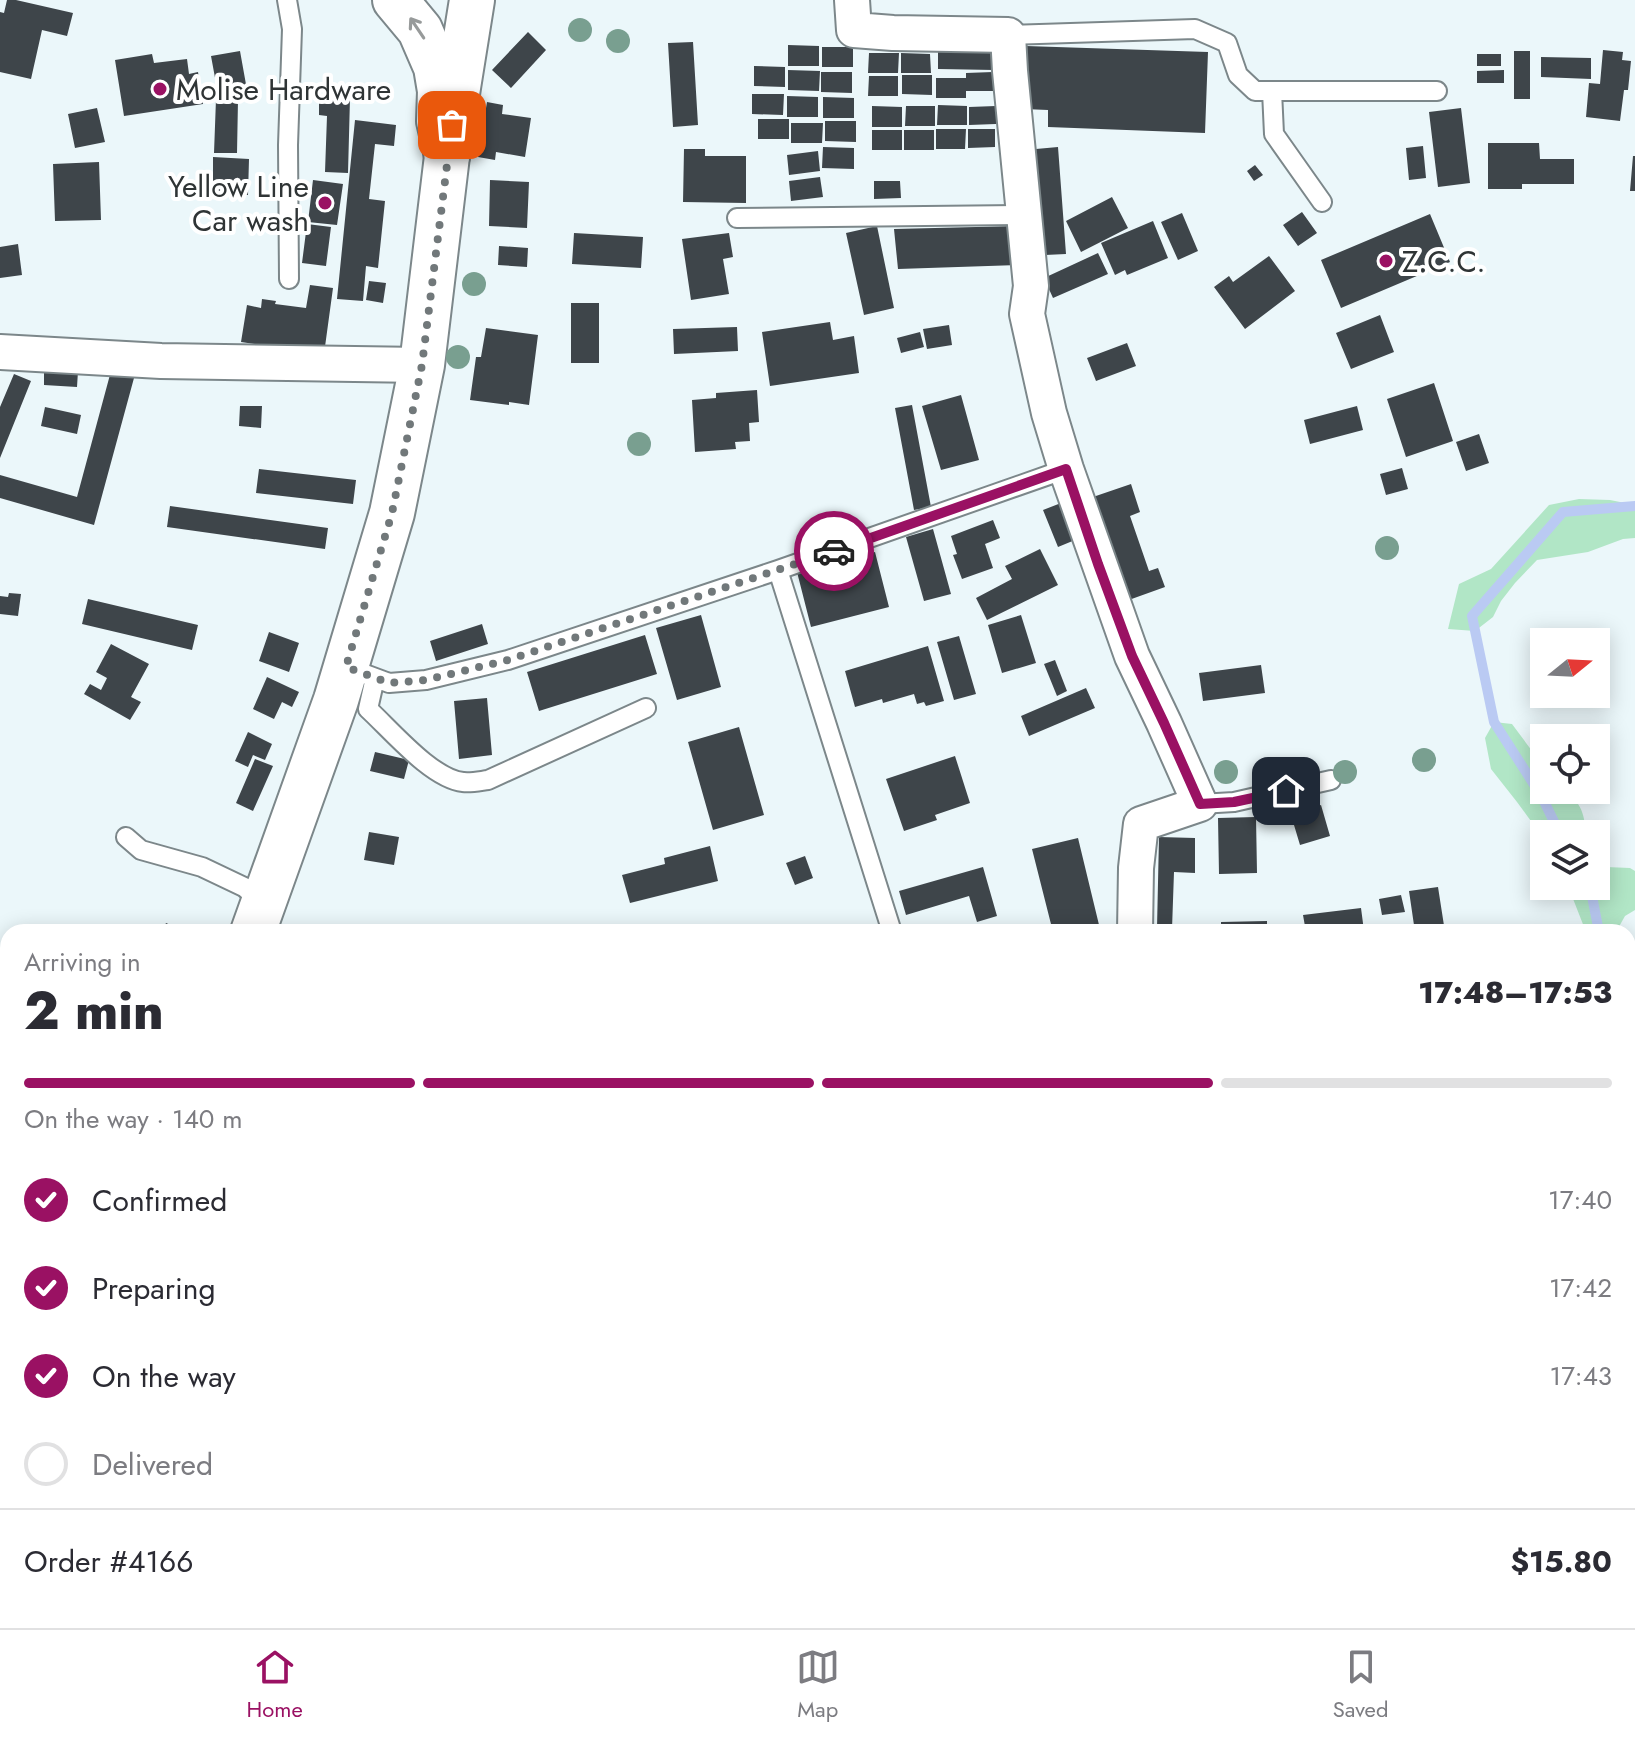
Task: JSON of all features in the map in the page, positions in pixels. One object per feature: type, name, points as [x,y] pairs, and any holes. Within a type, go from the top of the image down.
[{"type":"main road","points":[[395,0],[420,30],[436,67],[440,91],[439,121],[447,156]]},
{"type":"main road","points":[[258,918],[336,700],[360,672],[422,365],[447,156],[472,0]]},
{"type":"street","points":[[852,0],[854,30],[1008,35],[1031,286],[1027,314],[1049,413],[1098,564],[1132,656],[1200,804],[1141,824],[1136,868],[1135,924]]},
{"type":"street","points":[[0,352],[161,361],[422,365]]},
{"type":"lane","points":[[287,0],[292,29],[288,145],[289,279]]},
{"type":"lane","points":[[1008,35],[1195,29],[1227,43],[1238,75],[1255,91],[1437,91]]},
{"type":"lane","points":[[1272,91],[1274,134],[1322,202]]},
{"type":"lane","points":[[737,218],[1025,215]]},
{"type":"lane","points":[[360,672],[389,683],[426,680],[508,660],[1066,469]]},
{"type":"lane","points":[[778,570],[889,924]]},
{"type":"lane","points":[[360,672],[368,709],[424,762],[442,776],[463,783],[488,780],[646,708]]},
{"type":"lane","points":[[1200,804],[1234,802],[1331,780]]},
{"type":"lane","points":[[126,837],[141,850],[202,867],[244,887],[258,918]]},
{"type":"green space","points":[[1579,499],[1635,505],[1635,538],[1623,539],[1588,552],[1537,560],[1501,601],[1493,617],[1475,631],[1448,629],[1459,584],[1491,569],[1549,505]]},
{"type":"green space","points":[[1494,722],[1512,724],[1530,748],[1530,804],[1578,804],[1584,820],[1530,820],[1491,769],[1485,738]]},
{"type":"green space","points":[[1610,867],[1635,871],[1635,910],[1625,916],[1620,924],[1583,924],[1573,900],[1610,900]]},
{"type":"building","points":[[7,0],[73,13],[67,36],[42,30],[31,79],[0,72],[0,12],[4,13]]},
{"type":"building","points":[[528,32],[546,50],[511,88],[492,70]]},
{"type":"building","points":[[693,42],[698,125],[673,127],[668,43]]},
{"type":"building","points":[[788,45],[819,46],[819,66],[788,66]]},
{"type":"building","points":[[1026,46],[1208,52],[1205,133],[1048,127],[1048,110],[1024,109]]},
{"type":"building","points":[[822,47],[853,47],[853,67],[822,67]]},
{"type":"building","points":[[938,49],[994,51],[994,70],[938,69]]},
{"type":"building","points":[[1603,50],[1623,52],[1622,60],[1631,61],[1620,121],[1586,117],[1589,83],[1600,84]]},
{"type":"building","points":[[240,51],[247,90],[218,94],[211,56]]},
{"type":"building","points":[[1514,51],[1530,51],[1530,99],[1514,99]]},
{"type":"building","points":[[869,53],[899,53],[898,73],[868,73]]},
{"type":"building","points":[[901,53],[930,54],[931,73],[901,73]]},
{"type":"building","name":"Molise Hardware","points":[[152,54],[154,63],[187,59],[189,74],[198,72],[203,104],[124,116],[115,60]]},
{"type":"building","points":[[1477,54],[1501,54],[1501,66],[1477,66]]},
{"type":"building","points":[[1541,57],[1591,58],[1591,79],[1541,77]]},
{"type":"building","points":[[754,66],[785,67],[785,87],[754,86]]},
{"type":"building","points":[[788,70],[820,71],[819,91],[788,90]]},
{"type":"building","points":[[1504,70],[1504,83],[1477,83],[1477,71]]},
{"type":"building","points":[[821,72],[852,72],[852,93],[821,92]]},
{"type":"building","points":[[993,72],[993,91],[966,91],[966,98],[936,98],[936,78],[966,78],[966,73]]},
{"type":"building","points":[[902,75],[932,75],[932,95],[902,94]]},
{"type":"building","points":[[869,76],[898,76],[898,96],[868,96]]},
{"type":"building","points":[[752,94],[784,94],[783,115],[752,114]]},
{"type":"building","points":[[787,96],[818,97],[818,117],[787,117]]},
{"type":"building","points":[[319,97],[350,98],[348,173],[325,172],[327,116],[319,115]]},
{"type":"building","points":[[823,97],[854,98],[854,118],[823,118]]},
{"type":"building","points":[[216,99],[238,100],[237,153],[214,153]]},
{"type":"building","points":[[487,102],[503,105],[502,114],[531,118],[525,157],[496,152],[495,160],[478,157]]},
{"type":"building","points":[[938,105],[967,106],[967,125],[937,125]]},
{"type":"building","points":[[872,106],[902,107],[902,127],[872,127]]},
{"type":"building","points":[[906,106],[935,106],[935,126],[905,126]]},
{"type":"building","points":[[996,106],[996,124],[969,125],[969,107]]},
{"type":"building","points":[[97,108],[105,142],[75,148],[68,114]]},
{"type":"building","points":[[1461,108],[1470,183],[1438,187],[1429,112]]},
{"type":"building","points":[[758,119],[789,119],[789,139],[758,139]]},
{"type":"building","points":[[355,120],[396,125],[394,146],[375,144],[369,199],[385,201],[378,268],[366,266],[363,301],[337,299]]},
{"type":"building","points":[[825,121],[856,121],[856,142],[825,141]]},
{"type":"building","points":[[791,123],[823,123],[822,143],[791,143]]},
{"type":"building","points":[[936,129],[966,129],[965,149],[936,149]]},
{"type":"building","points":[[968,129],[995,129],[995,147],[968,148]]},
{"type":"building","points":[[872,130],[902,130],[902,150],[872,150]]},
{"type":"building","points":[[904,130],[934,130],[934,150],[904,150]]},
{"type":"building","points":[[1488,143],[1539,143],[1540,159],[1574,159],[1574,184],[1522,184],[1522,189],[1488,189]]},
{"type":"building","points":[[1423,146],[1426,178],[1409,180],[1406,148]]},
{"type":"building","points":[[823,147],[854,148],[854,169],[822,168]]},
{"type":"building","points":[[1058,147],[1066,254],[1045,255],[1036,149]]},
{"type":"building","points":[[684,149],[705,149],[705,156],[746,156],[746,203],[683,202]]},
{"type":"building","points":[[818,151],[820,171],[789,175],[787,155]]},
{"type":"building","points":[[1633,156],[1635,191],[1630,191]]},
{"type":"building","points":[[213,157],[249,159],[248,195],[213,194]]},
{"type":"building","points":[[99,162],[101,220],[55,221],[53,164]]},
{"type":"building","points":[[1255,165],[1263,175],[1254,181],[1247,171]]},
{"type":"building","points":[[820,177],[823,197],[791,201],[789,181]]},
{"type":"building","name":"Yellow Line Car wash","points":[[313,180],[343,184],[337,225],[308,222]]},
{"type":"building","points":[[490,180],[529,182],[527,228],[489,226]]},
{"type":"building","points":[[874,181],[900,181],[901,198],[874,199]]},
{"type":"building","points":[[1112,197],[1128,228],[1081,252],[1066,221]]},
{"type":"building","points":[[1302,212],[1317,233],[1298,246],[1283,225]]},
{"type":"building","points":[[1182,213],[1198,251],[1178,260],[1161,222]]},
{"type":"building","name":"Z.C.C.","points":[[1430,214],[1450,262],[1341,308],[1321,260]]},
{"type":"building","points":[[1153,221],[1168,258],[1127,275],[1125,270],[1115,275],[1101,243]]},
{"type":"building","points":[[307,224],[331,227],[326,266],[302,263]]},
{"type":"building","points":[[877,226],[894,308],[864,315],[846,233]]},
{"type":"building","points":[[1017,226],[1018,265],[898,269],[894,229]]},
{"type":"building","points":[[574,233],[643,237],[641,268],[572,264]]},
{"type":"building","points":[[729,233],[733,257],[723,259],[729,294],[691,300],[682,239]]},
{"type":"building","points":[[18,244],[22,275],[0,278],[0,247]]},
{"type":"building","points":[[499,246],[528,248],[527,267],[498,265]]},
{"type":"building","points":[[1098,253],[1108,274],[1053,298],[1044,278]]},
{"type":"building","points":[[1269,256],[1295,291],[1245,329],[1214,287],[1229,276],[1233,282]]},
{"type":"building","points":[[369,281],[386,283],[383,303],[366,300]]},
{"type":"building","points":[[310,285],[333,288],[324,354],[241,342],[247,305],[261,308],[262,299],[306,308]]},
{"type":"building","points":[[571,303],[599,303],[599,363],[571,363]]},
{"type":"building","points":[[1380,315],[1394,352],[1351,369],[1336,333]]},
{"type":"building","points":[[830,322],[833,340],[854,336],[859,373],[770,386],[762,332]]},
{"type":"building","points":[[949,325],[952,345],[927,349],[923,329]]},
{"type":"building","points":[[737,327],[738,351],[674,354],[673,329]]},
{"type":"building","points":[[486,328],[538,335],[529,405],[470,400],[476,357],[481,357]]},
{"type":"building","points":[[920,332],[924,347],[901,353],[897,338]]},
{"type":"building","points":[[1127,343],[1136,366],[1096,381],[1087,358]]},
{"type":"building","points":[[44,369],[78,371],[77,387],[44,385]]},
{"type":"building","points":[[111,371],[134,378],[94,525],[0,498],[0,475],[77,497]]},
{"type":"building","points":[[14,374],[31,381],[0,458],[0,407]]},
{"type":"building","points":[[1434,383],[1453,441],[1406,457],[1387,399]]},
{"type":"building","points":[[757,390],[759,422],[749,423],[750,441],[735,442],[736,449],[695,452],[692,400],[716,398],[716,393]]},
{"type":"building","points":[[961,395],[979,460],[941,470],[922,406]]},
{"type":"building","points":[[912,405],[931,507],[914,510],[895,408]]},
{"type":"building","points":[[240,406],[262,406],[261,428],[239,426]]},
{"type":"building","points":[[1357,406],[1363,430],[1310,444],[1304,420]]},
{"type":"building","points":[[45,407],[81,415],[77,434],[41,426]]},
{"type":"building","points":[[1479,434],[1489,463],[1466,471],[1456,442]]},
{"type":"building","points":[[1402,468],[1408,489],[1386,495],[1380,474]]},
{"type":"building","points":[[259,469],[356,480],[353,504],[256,493]]},
{"type":"building","points":[[1131,484],[1140,512],[1130,516],[1149,571],[1158,568],[1165,587],[1126,601],[1090,498]]},
{"type":"building","points":[[1061,503],[1075,540],[1058,547],[1043,510]]},
{"type":"building","points":[[170,506],[328,528],[325,549],[167,527]]},
{"type":"building","points":[[993,520],[1000,538],[985,544],[993,568],[962,579],[953,555],[957,554],[951,536]]},
{"type":"building","points":[[933,529],[951,594],[924,601],[906,537]]},
{"type":"building","points":[[1040,549],[1058,585],[987,620],[976,598],[1012,579],[1005,566]]},
{"type":"building","points":[[875,552],[889,607],[811,627],[797,572]]},
{"type":"building","points":[[9,593],[21,594],[18,616],[0,614],[0,596],[8,597]]},
{"type":"building","points":[[88,599],[198,625],[192,650],[82,624]]},
{"type":"building","points":[[701,615],[721,687],[677,700],[656,628]]},
{"type":"building","points":[[1021,615],[1036,663],[1002,673],[988,625]]},
{"type":"building","points":[[482,624],[488,644],[436,661],[430,641]]},
{"type":"building","points":[[269,632],[299,643],[289,672],[259,661]]},
{"type":"building","points":[[645,635],[657,674],[539,711],[527,672]]},
{"type":"building","points":[[959,636],[976,694],[954,700],[937,642]]},
{"type":"building","points":[[111,644],[149,664],[131,697],[141,702],[130,720],[84,694],[90,684],[101,690],[107,678],[96,672]]},
{"type":"building","points":[[928,646],[944,701],[926,706],[924,702],[917,704],[914,694],[855,707],[845,671]]},
{"type":"building","points":[[1055,660],[1067,691],[1057,696],[1044,664]]},
{"type":"building","points":[[1261,665],[1265,693],[1203,701],[1199,673]]},
{"type":"building","points":[[267,677],[299,692],[292,707],[282,702],[274,719],[253,709]]},
{"type":"building","points":[[1086,688],[1095,708],[1029,736],[1021,716]]},
{"type":"building","points":[[487,698],[492,755],[459,759],[454,701]]},
{"type":"building","points":[[739,727],[764,815],[713,830],[688,742]]},
{"type":"building","points":[[248,732],[272,744],[265,760],[253,755],[248,767],[235,761]]},
{"type":"building","points":[[375,752],[409,760],[404,779],[370,771]]},
{"type":"building","points":[[955,756],[970,803],[935,815],[937,820],[904,831],[886,779]]},
{"type":"building","points":[[255,759],[273,766],[253,811],[236,803]]},
{"type":"building","points":[[1321,805],[1330,836],[1300,845],[1291,815]]},
{"type":"building","points":[[1256,817],[1257,873],[1219,874],[1218,818]]},
{"type":"building","points":[[369,832],[399,837],[394,865],[364,860]]},
{"type":"building","points":[[1159,837],[1195,838],[1195,873],[1174,872],[1172,924],[1157,924]]},
{"type":"building","points":[[1078,838],[1099,924],[1051,924],[1032,849]]},
{"type":"building","points":[[710,846],[718,881],[630,903],[622,875],[665,864],[664,858]]},
{"type":"building","points":[[805,856],[813,878],[795,885],[786,863]]},
{"type":"building","points":[[983,867],[997,916],[977,922],[969,896],[906,915],[899,891]]},
{"type":"building","points":[[1438,887],[1444,924],[1414,924],[1409,891]]},
{"type":"building","points":[[1401,895],[1405,912],[1382,915],[1379,899]]},
{"type":"building","points":[[1361,908],[1363,924],[1305,924],[1303,915]]},
{"type":"building","points":[[1267,921],[1267,924],[1221,924]]},
{"type":"waterway","points":[[1553,820],[1494,722],[1472,616],[1563,512],[1635,506]]},
{"type":"waterway","points":[[1593,900],[1597,924]]},
{"type":"way so far","points":[[452,125],[422,365],[392,513],[346,667],[389,683],[426,680],[508,660],[834,551]]},
{"type":"place","name":"Molise Hardware","points":[[160,89]]},
{"type":"place","name":"Yellow Line Car wash","points":[[325,203]]},
{"type":"place","name":"Z.C.C.","points":[[1386,261]]},
{"type":"route","points":[[834,551],[1066,469],[1132,656],[1200,804],[1234,802],[1286,791]]}]
